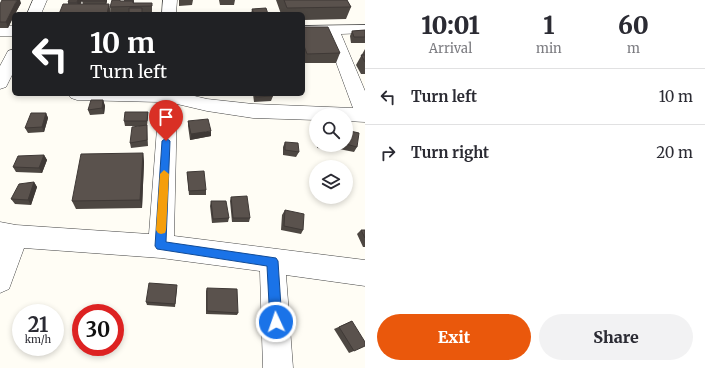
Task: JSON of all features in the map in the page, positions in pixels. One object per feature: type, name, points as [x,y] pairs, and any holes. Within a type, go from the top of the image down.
[{"type":"street","points":[[35,12],[40,0]]},
{"type":"street","points":[[169,12],[170,0]]},
{"type":"street","points":[[305,30],[365,29]]},
{"type":"street","points":[[172,96],[207,105],[253,111],[365,114],[332,30]]},
{"type":"street","points":[[0,31],[12,31]]},
{"type":"street","points":[[0,83],[12,58]]},
{"type":"street","points":[[0,92],[12,92]]},
{"type":"street","points":[[161,246],[168,96]]},
{"type":"street","points":[[0,280],[8,234],[161,246],[365,273]]},
{"type":"street","points":[[272,261],[278,368]]},
{"type":"building","points":[[2,0],[17,0],[6,22],[0,22],[0,4]]},
{"type":"building","points":[[69,0],[78,0],[77,2],[68,2]]},
{"type":"building","points":[[105,0],[105,1],[82,1]]},
{"type":"building","points":[[112,0],[133,1],[133,3],[152,3],[152,6],[110,7]]},
{"type":"building","points":[[284,0],[347,0],[351,7],[287,8]]},
{"type":"building","points":[[63,4],[109,4],[107,12],[60,12]]},
{"type":"building","points":[[129,8],[142,8],[142,12],[129,12]]},
{"type":"building","points":[[266,8],[267,12],[253,12],[252,9]]},
{"type":"building","points":[[305,27],[328,27],[340,53],[307,54],[305,48]]},
{"type":"building","points":[[365,30],[365,37],[354,37],[352,31]]},
{"type":"building","points":[[361,55],[365,55],[365,62]]},
{"type":"building","points":[[91,100],[103,100],[102,108],[88,110]]},
{"type":"building","points":[[125,112],[148,112],[147,121],[124,121]]},
{"type":"building","points":[[31,113],[46,113],[42,127],[25,128]]},
{"type":"building","points":[[208,119],[211,131],[191,134],[188,121]]},
{"type":"building","points":[[147,125],[147,140],[130,143],[132,127]]},
{"type":"building","points":[[353,132],[359,133],[357,147],[353,146]]},
{"type":"building","points":[[285,142],[298,143],[299,152],[285,150]]},
{"type":"building","points":[[143,153],[140,200],[72,201],[81,154]]},
{"type":"building","points":[[44,155],[39,168],[13,167],[18,156]]},
{"type":"building","points":[[204,171],[206,190],[189,191],[187,172]]},
{"type":"building","points":[[34,182],[28,200],[11,199],[19,184]]},
{"type":"building","points":[[247,196],[250,218],[233,218],[231,197]]},
{"type":"building","points":[[211,201],[226,201],[229,218],[213,219]]},
{"type":"building","points":[[285,210],[304,214],[303,230],[284,226]]},
{"type":"building","points":[[361,230],[365,230],[365,238]]},
{"type":"building","points":[[149,283],[177,285],[175,304],[146,302]]},
{"type":"building","points":[[207,288],[237,289],[238,313],[207,311]]},
{"type":"building","points":[[352,321],[365,342],[365,346],[354,351],[339,327]]},
{"type":"slow traffic","points":[[161,230],[164,174]]},
{"type":"route","points":[[166,141],[161,246],[272,261],[276,322]]}]
